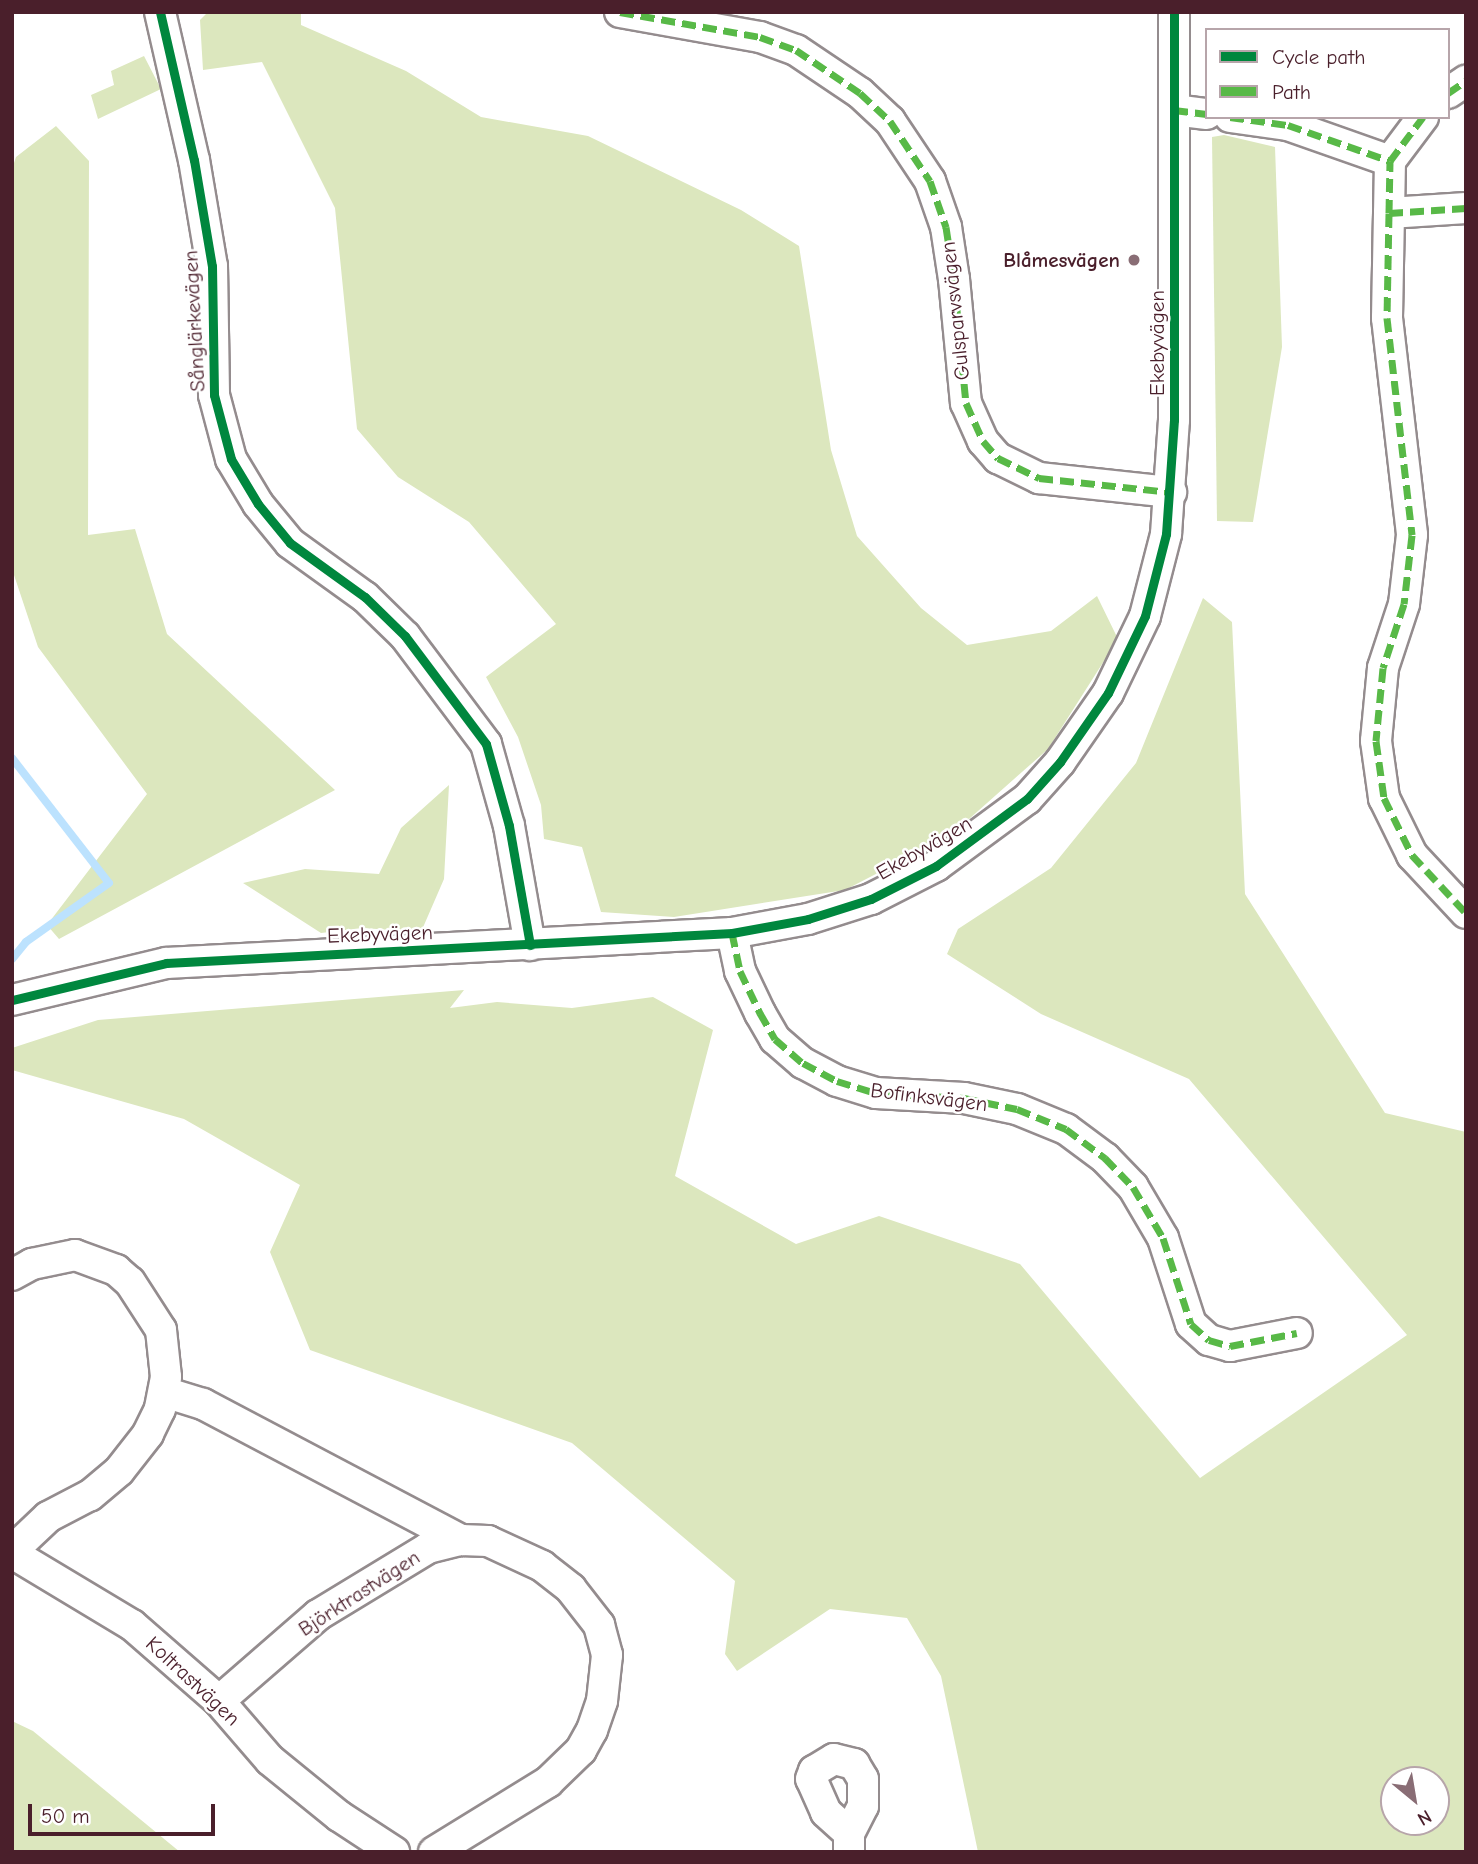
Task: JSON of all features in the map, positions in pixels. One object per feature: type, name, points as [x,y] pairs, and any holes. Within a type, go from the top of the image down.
[{"type":"street","name":"Sånglärkevägen","points":[[160,12],[191,147],[212,266],[214,395],[231,459],[258,504],[290,543],[365,597],[405,636],[486,744],[509,826],[530,945]]},
{"type":"street","name":"Gulsparvsvägen","points":[[620,12],[760,37],[796,50],[860,93],[890,121],[930,181],[946,228],[954,278],[966,402],[983,441],[998,458],[1039,478],[1171,492]]},
{"type":"street","name":"Ekebyvägen","points":[[12,1000],[166,963],[732,933],[808,919],[871,899],[936,866],[1027,799],[1108,693],[1134,638],[1166,534],[1171,492],[1174,12]]},
{"type":"street","points":[[1450,92],[1466,81]]},
{"type":"street","points":[[1174,110],[1205,114]]},
{"type":"street","points":[[1245,119],[1289,125],[1391,161]]},
{"type":"street","points":[[1422,119],[1391,161],[1387,318],[1412,535],[1404,604],[1384,667],[1376,741],[1384,798],[1412,855],[1466,913]]},
{"type":"street","points":[[1389,213],[1466,208]]},
{"type":"street","name":"Bofinksvägen","points":[[732,933],[740,971],[760,1013],[775,1039],[803,1063],[837,1082],[876,1093],[964,1098],[1017,1109],[1066,1129],[1105,1158],[1133,1187],[1163,1238],[1191,1324],[1209,1340],[1230,1346],[1297,1333]]},
{"type":"street","points":[[12,1275],[32,1264],[75,1255],[116,1270],[130,1282],[161,1330],[166,1357],[164,1392],[148,1434],[120,1471],[90,1495],[48,1517],[12,1552]]},
{"type":"street","points":[[164,1392],[203,1404],[461,1540]]},
{"type":"street","name":"Björktrastvägen","points":[[219,1701],[318,1615],[428,1548],[461,1540],[488,1541],[519,1553],[571,1589],[598,1625],[607,1655],[602,1701],[581,1750],[548,1782],[434,1852]]},
{"type":"street","name":"Koltrastvägen","points":[[12,1552],[132,1625],[219,1701],[270,1760],[340,1816],[394,1852]]},
{"type":"green space","points":[[208,12],[301,12],[301,25],[406,71],[481,117],[588,136],[741,210],[799,246],[831,450],[857,536],[921,608],[967,645],[1051,631],[1097,596],[1118,639],[1048,749],[951,835],[845,890],[674,917],[601,912],[582,847],[544,839],[541,805],[518,737],[486,677],[556,624],[469,522],[398,477],[357,429],[335,208],[262,62],[203,70],[200,20]]},
{"type":"green space","points":[[144,56],[161,89],[98,119],[91,95],[114,85],[111,71]]},
{"type":"green space","points":[[56,126],[89,161],[88,535],[135,529],[167,634],[335,790],[59,939],[47,925],[147,794],[38,647],[12,569],[12,169],[16,157]]},
{"type":"green space","points":[[1224,135],[1275,147],[1282,347],[1253,522],[1217,521],[1212,137]]},
{"type":"green space","points":[[1203,598],[1232,622],[1245,894],[1385,1113],[1466,1132],[1466,1852],[978,1852],[941,1676],[907,1618],[830,1609],[737,1671],[725,1654],[735,1581],[572,1443],[310,1350],[270,1252],[300,1185],[184,1119],[12,1070],[12,1048],[98,1020],[464,990],[450,1008],[497,1002],[572,1008],[653,997],[713,1030],[675,1176],[796,1244],[879,1216],[1020,1264],[1200,1478],[1407,1335],[1189,1079],[1041,1014],[947,954],[958,929],[1051,868],[1136,763]]},
{"type":"green space","points":[[449,785],[444,879],[421,932],[362,928],[321,933],[243,883],[305,869],[379,874],[401,828]]},
{"type":"green space","points":[[12,1721],[33,1731],[180,1852],[12,1852]]},
{"type":"waterway","points":[[12,758],[109,883],[26,942],[12,959]]},
{"type":"marked path","points":[[620,12],[760,37],[796,50],[860,93],[890,121],[930,181],[946,227],[966,403],[983,441],[998,458],[1039,478],[1171,492]]},
{"type":"marked path","points":[[1450,92],[1466,81]]},
{"type":"marked path","points":[[1174,110],[1205,114]]},
{"type":"marked path","points":[[1244,119],[1288,125],[1390,161],[1422,119]]},
{"type":"marked path","points":[[1389,213],[1390,161]]},
{"type":"marked path","points":[[1466,208],[1389,213],[1387,318],[1412,535],[1404,604],[1383,668],[1376,741],[1384,798],[1412,855],[1466,913]]},
{"type":"marked path","points":[[732,933],[740,971],[760,1013],[775,1039],[803,1063],[837,1081],[876,1093],[964,1098],[1017,1109],[1066,1129],[1105,1158],[1133,1187],[1163,1238],[1191,1324],[1209,1340],[1230,1346],[1297,1333]]},
{"type":"cycle path","points":[[160,12],[194,160],[212,266],[214,395],[231,459],[258,504],[290,543],[365,597],[405,636],[486,744],[509,826],[530,945]]},
{"type":"cycle path","points":[[12,1000],[166,963],[732,933],[808,919],[871,899],[936,866],[1027,799],[1060,762],[1108,693],[1145,616],[1166,534],[1174,420],[1174,12]]},
{"type":"place","name":"Blåmesvägen","points":[[1134,260]]}]
